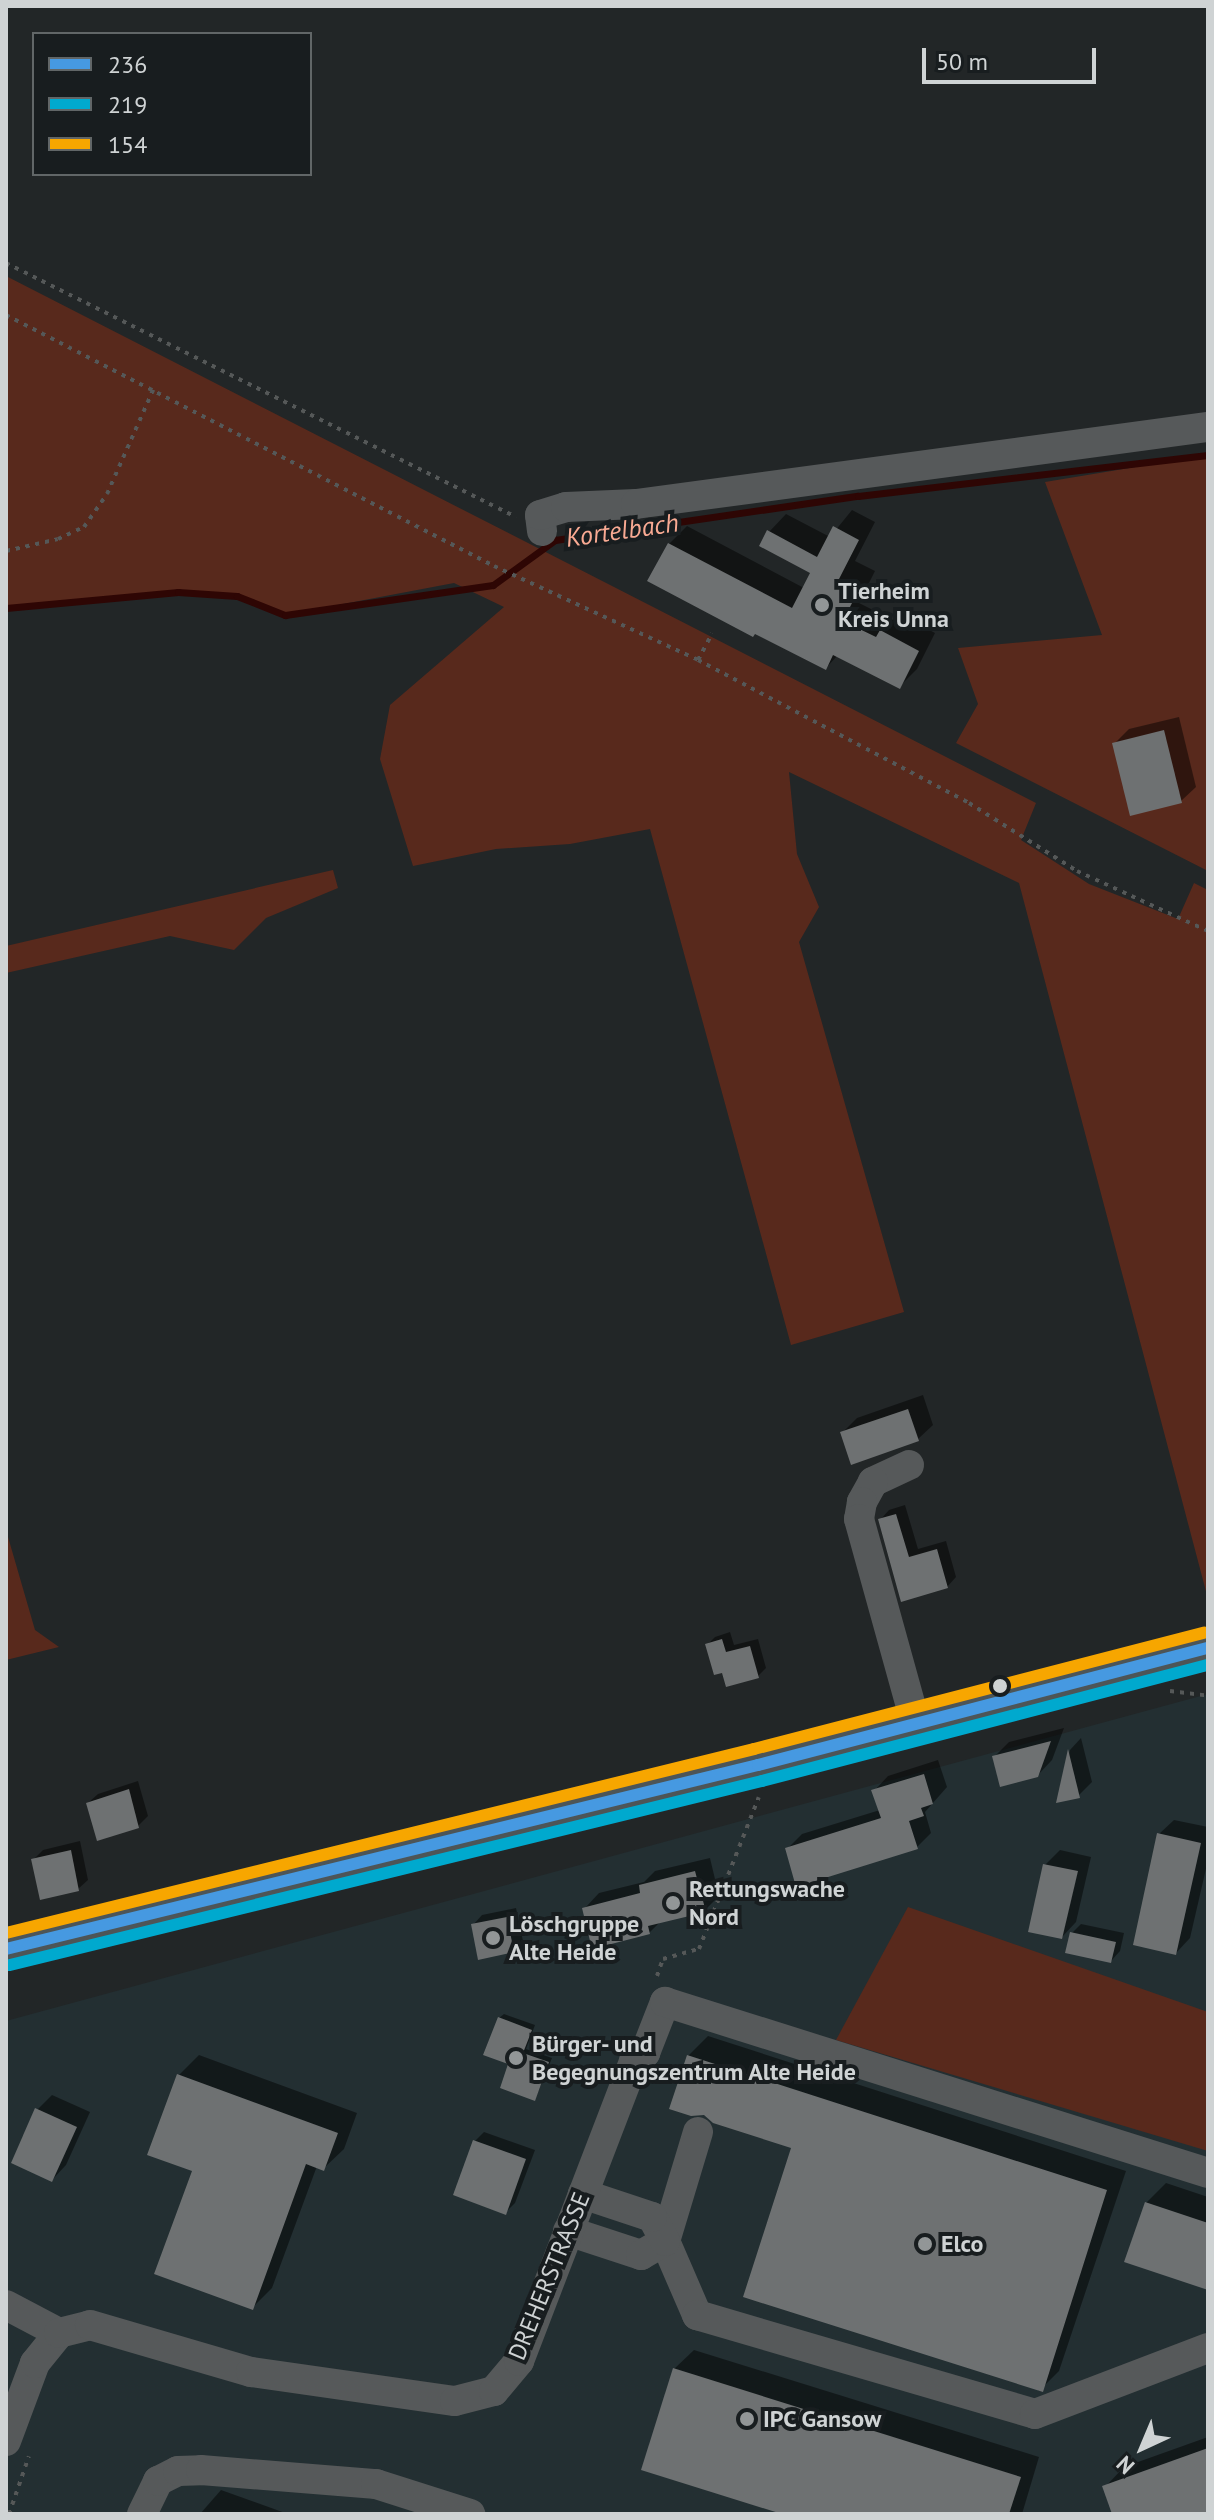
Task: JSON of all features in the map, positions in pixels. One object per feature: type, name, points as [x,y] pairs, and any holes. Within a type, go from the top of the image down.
[{"type":"main road","points":[[6,1949],[916,1725],[1208,1648]]},
{"type":"street","points":[[542,531],[540,515],[566,507],[636,504],[1208,427]]},
{"type":"street","points":[[909,1465],[867,1488],[859,1519],[916,1725]]},
{"type":"street","name":"DREHERSTRASSE","points":[[59,2333],[90,2325],[251,2372],[455,2401],[494,2391],[519,2361],[634,2061],[645,2053],[665,2002],[1208,2173]]},
{"type":"street","points":[[568,2231],[641,2255],[665,2241],[698,2132]]},
{"type":"street","points":[[583,2194],[652,2217],[697,2315],[1035,2414],[1208,2348]]},
{"type":"street","points":[[6,2305],[59,2333],[35,2363],[6,2441]]},
{"type":"street","points":[[142,2514],[158,2481],[178,2471],[201,2470],[376,2484],[470,2514]]},
{"type":"path","points":[[6,263],[542,531]]},
{"type":"path","points":[[6,315],[524,581],[698,660],[969,803],[1077,871],[1208,931]]},
{"type":"path","points":[[6,551],[58,539],[84,527],[107,494],[153,390]]},
{"type":"path","points":[[698,660],[712,634]]},
{"type":"path","points":[[654,1985],[663,1959],[699,1949],[763,1787]]},
{"type":"shaded area","points":[[6,276],[1036,803],[1021,840],[1089,884],[1178,919],[1194,883],[1208,890],[1208,1599],[1019,883],[789,772],[797,854],[819,907],[799,942],[904,1312],[791,1345],[650,829],[570,844],[496,849],[413,866],[380,759],[390,705],[504,607],[454,583],[285,615],[237,596],[178,592],[6,608]]},
{"type":"shaded area","points":[[1208,455],[1208,871],[956,743],[978,704],[958,648],[1102,635],[1045,482]]},
{"type":"shaded area","points":[[333,870],[338,888],[266,918],[234,950],[170,936],[6,973],[6,946]]},
{"type":"shaded area","points":[[6,1530],[35,1630],[59,1647],[6,1660]]},
{"type":"shaded area","points":[[1208,1694],[1208,2514],[6,2514],[6,2021]]},
{"type":"shaded area","points":[[908,1907],[1208,2012],[1208,2151],[836,2040]]},
{"type":"building","points":[[833,526],[859,540],[839,579],[859,589],[843,621],[876,637],[880,630],[919,651],[900,689],[833,655],[826,670],[755,634],[753,637],[647,581],[668,543],[792,608],[810,573],[759,546],[767,530],[817,557]]},
{"type":"building","points":[[1164,730],[1182,803],[1130,816],[1112,743]]},
{"type":"building","points":[[908,1409],[919,1441],[851,1465],[840,1432]]},
{"type":"building","points":[[896,1514],[909,1557],[937,1549],[948,1588],[901,1602],[878,1519]]},
{"type":"building","points":[[722,1639],[726,1652],[750,1646],[759,1678],[726,1687],[722,1673],[714,1675],[705,1644]]},
{"type":"building","points":[[1051,1741],[1038,1777],[1000,1787],[992,1756]]},
{"type":"building","points":[[1068,1749],[1080,1798],[1056,1803]]},
{"type":"building","points":[[924,1774],[933,1804],[921,1808],[924,1816],[909,1821],[918,1849],[796,1887],[785,1848],[881,1818],[871,1790]]},
{"type":"building","points":[[129,1789],[139,1828],[97,1841],[86,1803]]},
{"type":"building","points":[[1157,1833],[1201,1843],[1176,1955],[1133,1945]]},
{"type":"building","points":[[71,1850],[79,1891],[40,1900],[31,1859]]},
{"type":"building","points":[[1043,1864],[1078,1871],[1062,1939],[1028,1932]]},
{"type":"building","points":[[695,1871],[706,1912],[648,1926],[650,1934],[592,1949],[582,1908],[640,1893],[639,1885]]},
{"type":"building","name":"Löschgruppe Alte Heide","points":[[507,1917],[514,1952],[478,1960],[471,1924]]},
{"type":"building","points":[[1070,1932],[1116,1942],[1111,1963],[1065,1953]]},
{"type":"building","name":"Bürger- und Begegnungszentrum Alte Heide","points":[[498,2017],[532,2030],[523,2053],[549,2062],[535,2101],[500,2088],[508,2064],[483,2055]]},
{"type":"building","name":"Elco","points":[[687,2055],[1107,2190],[1043,2392],[743,2297],[791,2148],[713,2123],[704,2115],[691,2116],[669,2109]]},
{"type":"building","points":[[177,2074],[338,2133],[324,2171],[306,2164],[253,2310],[154,2274],[192,2171],[147,2155]]},
{"type":"building","points":[[35,2108],[77,2127],[52,2182],[11,2163]]},
{"type":"building","points":[[473,2140],[526,2159],[506,2215],[453,2195]]},
{"type":"building","points":[[1145,2202],[1208,2223],[1208,2290],[1124,2262]]},
{"type":"building","name":"IPC Gansow","points":[[673,2368],[1021,2477],[1009,2514],[782,2514],[641,2470]]},
{"type":"building","points":[[1208,2448],[1208,2514],[1112,2514],[1102,2486]]},
{"type":"waterway","name":"Kortelbach","points":[[6,608],[178,592],[237,596],[285,615],[493,585],[555,540],[858,496],[1208,455]]},
{"type":"transit line","name":"154","points":[[6,1933],[754,1749],[1204,1633]]},
{"type":"transit line","name":"236","points":[[6,1949],[758,1765],[1208,1648]]},
{"type":"transit line","name":"219","points":[[10,1965],[762,1781],[1208,1665]]},
{"type":"place","name":"Tierheim Kreis Unna","points":[[822,605]]},
{"type":"place","name":"Rettungswache Nord","points":[[673,1903]]},
{"type":"place","name":"Löschgruppe Alte Heide","points":[[493,1938]]},
{"type":"place","name":"Bürger- und Begegnungszentrum Alte Heide","points":[[516,2058]]},
{"type":"place","name":"Elco","points":[[925,2244]]},
{"type":"place","name":"IPC Gansow","points":[[747,2419]]}]
